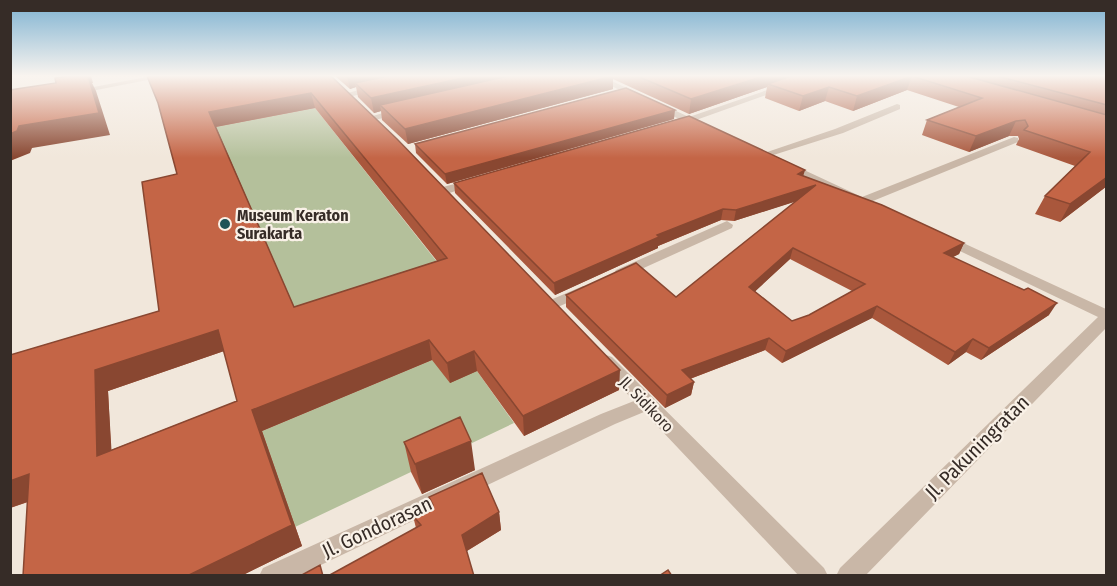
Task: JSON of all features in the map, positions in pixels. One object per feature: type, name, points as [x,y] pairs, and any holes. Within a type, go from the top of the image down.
[{"type":"street","points":[[357,103],[385,131]]},
{"type":"street","points":[[647,103],[709,130]]},
{"type":"street","points":[[666,126],[736,103]]},
{"type":"street","points":[[884,210],[758,152],[839,131],[897,106]]},
{"type":"street","points":[[371,118],[406,110]]},
{"type":"street","points":[[863,201],[1014,140]]},
{"type":"street","points":[[458,207],[439,187],[487,178]]},
{"type":"street","points":[[553,304],[727,225]]},
{"type":"street","points":[[937,235],[1107,315]]},
{"type":"street","name":"Jl. Pakuningratan","points":[[848,576],[1107,319]]},
{"type":"street","name":"Jl. Sidikoro","points":[[592,346],[816,576]]},
{"type":"street","name":"Jl. Gondorasan","points":[[271,576],[608,419],[646,404]]},
{"type":"green space","points":[[315,108],[449,277],[301,327],[215,127]]},
{"type":"green space","points":[[432,360],[477,371],[514,423],[295,527],[262,431]]},
{"type":"building","points":[[10,103],[96,103],[99,113],[19,126],[17,131],[10,134]]},
{"type":"building","points":[[158,103],[255,103],[209,112],[294,307],[447,258],[320,103],[360,103],[397,139],[620,370],[523,416],[474,351],[447,363],[429,340],[252,410],[292,525],[187,576],[23,576],[29,474],[10,481],[10,355],[159,311],[142,182],[177,174]],"holes":[[[218,330],[237,401],[97,456],[95,370]]]},
{"type":"building","points":[[387,103],[506,103],[405,129],[380,105]]},
{"type":"building","points":[[568,103],[660,103],[675,110],[445,174],[415,144]]},
{"type":"building","points":[[969,103],[1065,103],[1107,115],[1107,177],[1070,204],[1045,196],[1090,152],[1024,130],[1028,126],[1025,120],[1016,121],[976,136],[927,120]]},
{"type":"building","points":[[689,116],[805,170],[798,174],[882,205],[964,243],[944,253],[1024,290],[1028,288],[1057,303],[989,348],[973,339],[955,352],[877,306],[786,351],[769,338],[682,370],[694,382],[667,395],[566,295],[636,263],[676,297],[816,185],[736,210],[723,209],[657,235],[659,237],[554,283],[454,183]],"holes":[[[793,248],[865,284],[809,315],[792,321],[749,287]]]},
{"type":"building","points":[[460,417],[471,441],[415,464],[404,442]]},
{"type":"building","points":[[482,473],[499,512],[462,535],[474,576],[328,576],[421,525],[413,516],[433,505],[429,497]]},
{"type":"building","points":[[320,565],[323,576],[300,576]]},
{"type":"building","points":[[668,570],[672,576],[659,576]]},
{"type":"place","name":"Museum Keraton Surakarta","points":[[225,224]]}]
